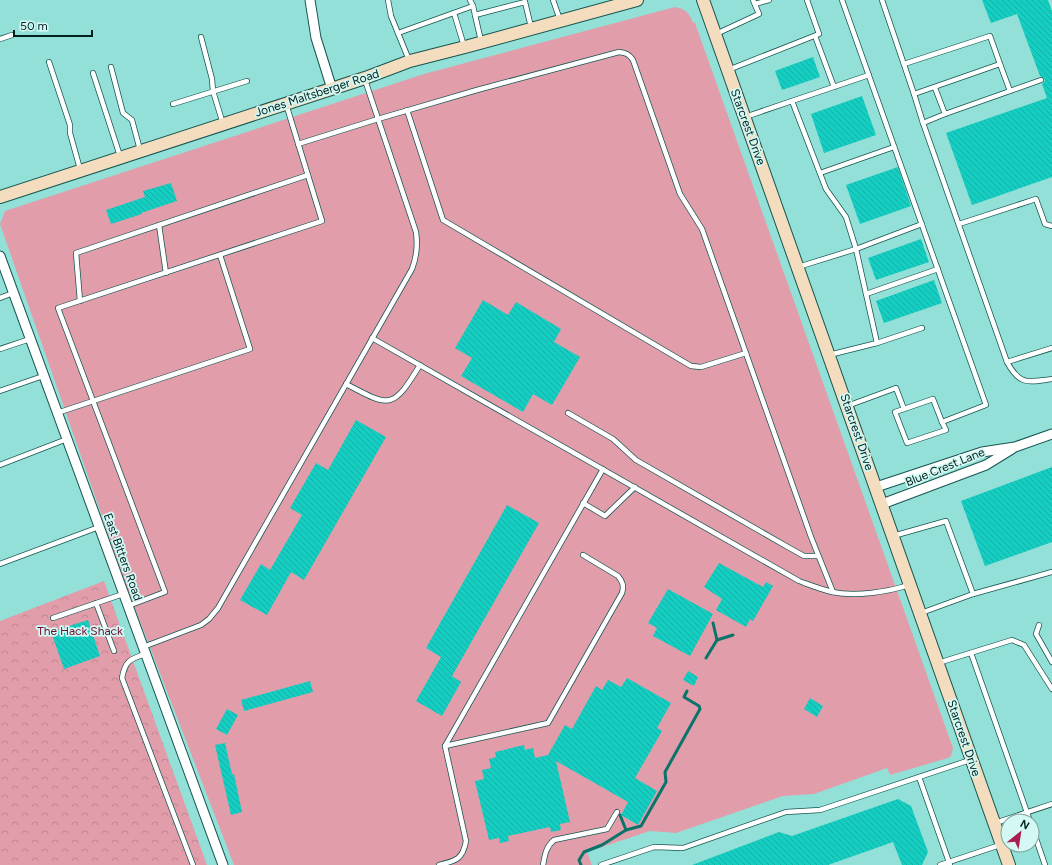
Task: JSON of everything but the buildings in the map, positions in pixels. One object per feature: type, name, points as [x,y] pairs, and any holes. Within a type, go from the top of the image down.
[{"type":"main road","name":"Starcrest Drive","points":[[703,0],[1000,838]]},
{"type":"main road","name":"Jones Maltsberger Road","points":[[0,197],[332,89],[410,61],[482,43],[629,1]]},
{"type":"main road","name":"Starcrest Drive","points":[[1005,853],[1009,865]]},
{"type":"street","points":[[310,0],[316,38],[332,89]]},
{"type":"street","name":"East Bitters Road","points":[[0,256],[223,865]]},
{"type":"street","name":"Blue Crest Lane","points":[[876,487],[982,452],[1015,447],[1052,434]]},
{"type":"street","name":"Blue Crest Lane","points":[[882,504],[986,465],[1015,447]]},
{"type":"lane","points":[[388,0],[391,16],[410,61]]},
{"type":"lane","points":[[470,0],[473,6],[482,43]]},
{"type":"lane","points":[[554,0],[560,21]]},
{"type":"lane","points":[[716,34],[759,14],[754,2],[769,0]]},
{"type":"lane","points":[[728,70],[819,34],[807,0]]},
{"type":"lane","points":[[842,0],[986,405],[942,422]]},
{"type":"lane","points":[[882,0],[923,123],[1007,362],[1015,375],[1021,380],[1028,382],[1052,380]]},
{"type":"lane","points":[[475,15],[525,2],[531,29]]},
{"type":"lane","points":[[398,33],[473,6]]},
{"type":"lane","points":[[454,13],[465,47]]},
{"type":"lane","points":[[0,39],[12,35]]},
{"type":"lane","points":[[815,36],[834,87]]},
{"type":"lane","points":[[904,64],[990,36],[1010,91]]},
{"type":"lane","points":[[201,38],[212,79],[213,91],[223,124]]},
{"type":"lane","points":[[298,144],[407,110],[619,52],[630,55],[680,194],[702,228],[818,556],[833,592]]},
{"type":"lane","points":[[49,62],[70,126],[70,133],[81,171]]},
{"type":"lane","points":[[914,94],[935,88],[1000,64]]},
{"type":"lane","points":[[111,68],[123,113],[132,120],[140,151]]},
{"type":"lane","points":[[94,73],[120,158]]},
{"type":"lane","points":[[745,117],[869,75]]},
{"type":"lane","points":[[193,865],[122,678],[124,667],[131,659],[144,651],[202,625],[210,619],[218,608],[412,269],[416,258],[416,232],[365,78]]},
{"type":"lane","points":[[923,123],[1041,80]]},
{"type":"lane","points":[[173,104],[247,81]]},
{"type":"lane","points":[[935,88],[945,114]]},
{"type":"lane","points":[[792,101],[826,190],[846,218],[856,248],[877,343]]},
{"type":"lane","points":[[128,606],[165,592],[58,308],[322,220],[286,104]]},
{"type":"lane","points":[[407,110],[443,220],[691,366],[700,367],[746,353]]},
{"type":"lane","points":[[820,173],[894,147]]},
{"type":"lane","points":[[80,301],[76,253],[308,174]]},
{"type":"lane","points":[[959,224],[1036,199],[1044,224],[1052,226]]},
{"type":"lane","points":[[798,267],[922,224]]},
{"type":"lane","points":[[159,225],[166,273]]},
{"type":"lane","points":[[57,413],[250,349],[220,255]]},
{"type":"lane","points":[[866,294],[938,269]]},
{"type":"lane","points":[[0,298],[13,294]]},
{"type":"lane","points":[[829,355],[877,343],[922,328]]},
{"type":"lane","points":[[372,338],[799,581],[815,588],[850,594],[894,590],[910,584]]},
{"type":"lane","points":[[0,349],[30,339]]},
{"type":"lane","points":[[1007,362],[1052,348]]},
{"type":"lane","points":[[346,384],[370,397],[387,401],[393,400],[405,389],[420,365]]},
{"type":"lane","points":[[0,390],[43,376]]},
{"type":"lane","points":[[847,406],[896,388],[904,409]]},
{"type":"lane","points":[[933,399],[942,422],[946,430],[907,443],[895,412],[933,399]]},
{"type":"lane","points":[[568,413],[613,439],[636,460],[804,556],[818,556]]},
{"type":"lane","points":[[0,465],[67,439]]},
{"type":"lane","points":[[439,865],[452,862],[460,858],[466,841],[445,746],[603,469]]},
{"type":"lane","points":[[583,503],[605,516],[635,488]]},
{"type":"lane","points":[[893,536],[946,522],[972,594]]},
{"type":"lane","points":[[0,564],[99,527]]},
{"type":"lane","points":[[445,746],[548,724],[624,588],[622,581],[618,576],[583,556]]},
{"type":"lane","points":[[920,613],[972,594],[1052,572]]},
{"type":"lane","points":[[53,618],[123,594]]},
{"type":"lane","points":[[96,603],[114,651]]},
{"type":"lane","points":[[1039,626],[1036,634],[1052,662]]},
{"type":"lane","points":[[938,663],[1012,640],[1024,645],[1052,689]]},
{"type":"lane","points":[[971,653],[1027,812]]},
{"type":"lane","points":[[601,865],[654,847],[683,848],[786,812],[820,810],[972,759]]},
{"type":"lane","points":[[919,777],[950,864]]},
{"type":"lane","points":[[995,824],[1052,804]]},
{"type":"lane","points":[[543,865],[545,852],[548,845],[554,840],[607,829],[616,812]]},
{"type":"lane","points":[[940,865],[950,864],[1000,845]]},
{"type":"lane","points":[[1040,849],[1046,865]]},
{"type":"green space","points":[[675,7],[687,12],[693,23],[695,23],[953,748],[951,756],[890,775],[887,768],[814,794],[783,796],[676,833],[650,831],[587,852],[592,865],[234,865],[126,585],[0,224],[5,211],[424,74]]},
{"type":"green space","name":"The Hack Shack","points":[[104,581],[207,865],[0,865],[0,621]]},
{"type":"waterway","points":[[706,658],[717,640],[713,623]]},
{"type":"waterway","points":[[717,640],[733,635]]},
{"type":"waterway","points":[[581,865],[579,860],[584,852],[602,845],[626,830],[641,826],[666,782],[665,772],[700,709],[699,706],[684,697],[687,691]]},
{"type":"waterway","points":[[620,815],[626,830]]}]
